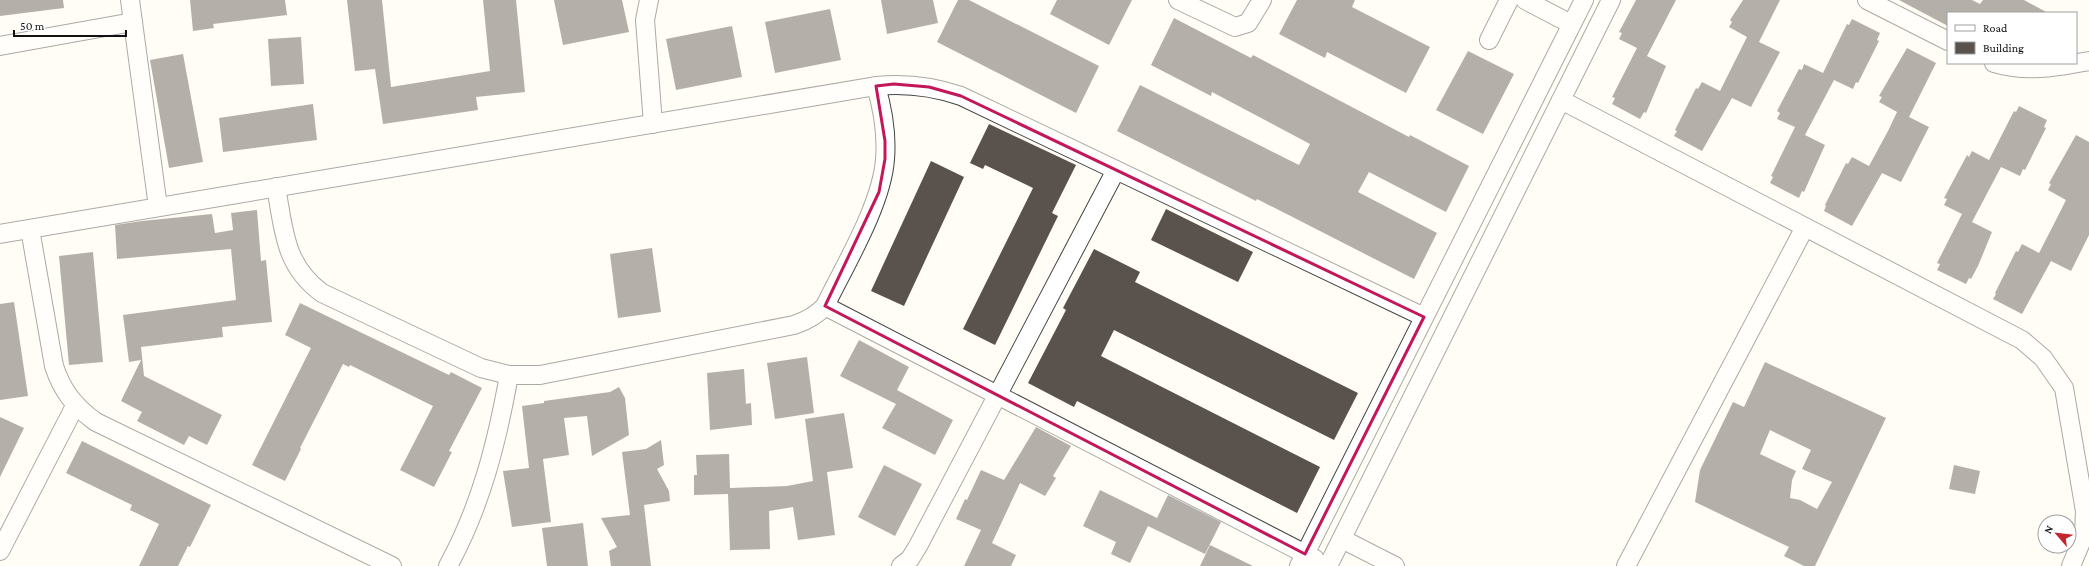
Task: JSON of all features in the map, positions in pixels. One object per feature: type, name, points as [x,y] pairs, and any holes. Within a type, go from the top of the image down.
[{"type":"street","points":[[130,0],[158,207]]},
{"type":"street","points":[[649,0],[645,20],[653,124]]},
{"type":"street","points":[[1178,0],[1235,27],[1248,23],[1262,0]]},
{"type":"street","points":[[1489,40],[1509,0]]},
{"type":"street","points":[[1525,0],[1571,24]]},
{"type":"street","points":[[1302,560],[1584,0]]},
{"type":"street","points":[[825,306],[998,395],[1302,560],[1328,566],[1611,0]]},
{"type":"street","points":[[1867,0],[1947,40]]},
{"type":"street","points":[[0,46],[133,22]]},
{"type":"street","points":[[2077,63],[2089,61]]},
{"type":"street","points":[[1998,64],[2018,69],[2033,69],[2068,64]]},
{"type":"street","points":[[0,234],[876,86],[912,85],[945,91],[961,96],[1424,317]]},
{"type":"street","points":[[276,187],[287,248],[296,268],[312,286],[333,299],[481,368],[509,375],[540,375],[794,325],[812,317],[825,306],[873,207],[883,175],[885,159],[884,123],[876,86]]},
{"type":"street","points":[[1561,100],[2022,340],[2043,358],[2064,388],[2085,511],[2084,535],[2071,566]]},
{"type":"street","points":[[902,566],[910,559],[918,546],[1116,170]]},
{"type":"street","points":[[1487,191],[1510,202]]},
{"type":"street","points":[[1626,566],[1805,227]]},
{"type":"street","points":[[30,229],[54,366],[61,385],[75,406],[96,422],[392,566]]},
{"type":"street","points":[[448,566],[464,537],[487,475],[500,427],[509,375]]},
{"type":"street","points":[[0,551],[75,406]]},
{"type":"street","points":[[1342,539],[1394,566]]},
{"type":"highlighted area","points":[[894,84],[929,87],[961,96],[1424,317],[1305,554],[825,306],[879,192],[885,159],[885,141],[876,86]]},
{"type":"building","points":[[0,0],[63,0],[64,8],[0,16]]},
{"type":"building","points":[[190,0],[285,0],[287,15],[213,24],[214,28],[193,31]]},
{"type":"building","points":[[347,0],[382,0],[391,87],[490,71],[483,0],[516,0],[525,92],[476,97],[478,110],[383,124],[375,69],[355,71]]},
{"type":"building","points":[[554,0],[622,0],[629,32],[563,45]]},
{"type":"building","points":[[881,0],[933,0],[938,23],[887,34]]},
{"type":"building","points":[[958,0],[969,0],[1099,66],[1076,113],[937,42]]},
{"type":"building","points":[[1057,0],[1132,0],[1109,45],[1050,14]]},
{"type":"building","points":[[1297,0],[1355,0],[1352,7],[1430,47],[1406,93],[1327,52],[1325,58],[1279,34]]},
{"type":"building","points":[[1636,0],[1676,0],[1647,56],[1666,66],[1646,113],[1644,112],[1640,119],[1612,104],[1615,98],[1612,97],[1637,48],[1619,39],[1622,33],[1619,32]]},
{"type":"building","points":[[1743,0],[1780,0],[1759,42],[1780,52],[1751,107],[1732,98],[1702,151],[1674,136],[1677,131],[1675,130],[1696,88],[1698,89],[1702,82],[1720,91],[1747,37],[1729,27],[1732,22],[1730,20]]},
{"type":"building","points":[[1899,0],[1972,0],[1980,4],[1983,0],[2024,0],[2046,12],[1947,12],[1947,25]]},
{"type":"building","points":[[830,9],[841,60],[775,73],[765,22]]},
{"type":"building","points":[[1174,18],[1251,58],[1253,55],[1409,137],[1410,135],[1469,166],[1446,212],[1369,172],[1358,192],[1437,233],[1414,279],[1257,199],[1256,201],[1117,131],[1140,85],[1299,165],[1310,144],[1212,92],[1211,96],[1151,65]]},
{"type":"building","points":[[1852,19],[1880,33],[1877,40],[1879,41],[1858,83],[1856,82],[1853,89],[1834,80],[1805,135],[1825,145],[1804,192],[1802,191],[1799,198],[1770,183],[1773,177],[1771,176],[1795,127],[1777,119],[1780,113],[1777,111],[1799,69],[1802,70],[1804,64],[1823,73],[1847,24],[1849,25]]},
{"type":"building","points":[[732,26],[742,77],[676,90],[666,39]]},
{"type":"building","points":[[301,37],[304,84],[271,86],[268,39]]},
{"type":"building","points":[[1907,48],[1936,63],[1909,117],[1929,127],[1901,182],[1882,173],[1852,226],[1824,211],[1825,205],[1846,163],[1848,164],[1852,157],[1869,166],[1888,131],[1897,112],[1879,102],[1882,97],[1879,96]]},
{"type":"building","points":[[1468,51],[1514,74],[1483,134],[1436,110]]},
{"type":"building","points":[[183,54],[203,162],[169,168],[150,60]]},
{"type":"building","points":[[313,104],[317,140],[223,152],[219,118]]},
{"type":"building","points":[[2019,106],[2047,120],[2044,127],[2046,128],[2025,170],[2023,169],[2020,176],[2001,167],[1972,222],[1992,232],[1978,266],[1971,279],[1969,278],[1966,284],[1937,270],[1940,264],[1937,263],[1962,214],[1944,205],[1947,199],[1944,198],[1967,155],[1969,157],[1972,151],[1989,160],[2014,111],[2016,112]]},
{"type":"building","points":[[989,124],[1076,165],[1052,213],[1058,216],[995,345],[963,329],[1033,188],[985,165],[983,169],[970,163]]},
{"type":"building","points":[[2076,135],[2089,142],[2089,235],[2071,271],[2051,261],[2022,314],[1993,299],[2016,251],[2018,252],[2022,244],[2039,253],[2057,218],[2066,200],[2048,190],[2051,184],[2049,183]]},
{"type":"building","points":[[931,161],[964,177],[904,306],[871,291]]},
{"type":"building","points":[[1166,209],[1253,252],[1238,282],[1151,240]]},
{"type":"building","points":[[257,210],[261,261],[266,260],[272,322],[222,327],[223,337],[141,347],[144,376],[222,415],[207,445],[189,436],[184,445],[137,421],[142,412],[121,401],[141,360],[129,362],[123,315],[236,300],[231,249],[117,259],[115,225],[212,214],[215,233],[233,230],[231,213]]},
{"type":"building","points":[[652,248],[661,312],[618,318],[610,254]]},
{"type":"building","points":[[1094,249],[1140,272],[1135,282],[1358,393],[1334,440],[1114,330],[1101,356],[1320,467],[1297,513],[1077,401],[1074,407],[1028,383],[1066,310],[1063,308]]},
{"type":"building","points":[[93,252],[103,362],[69,365],[59,256]]},
{"type":"building","points":[[14,302],[28,396],[0,400],[0,304]]},
{"type":"building","points":[[300,303],[449,375],[451,372],[482,388],[449,451],[452,452],[434,487],[400,470],[433,406],[350,365],[349,367],[343,364],[300,448],[301,449],[285,481],[252,465],[311,348],[285,335]]},
{"type":"building","points":[[859,340],[909,367],[897,390],[953,420],[935,455],[882,428],[896,404],[840,376]]},
{"type":"building","points":[[807,357],[814,413],[775,419],[767,363]]},
{"type":"building","points":[[1765,362],[1886,418],[1815,566],[1804,566],[1784,556],[1789,547],[1695,502],[1700,470],[1733,402],[1744,407]],"holes":[[[1770,430],[1811,450],[1802,469],[1832,482],[1817,509],[1800,500],[1790,498],[1792,480],[1796,471],[1760,454]]]},
{"type":"building","points":[[744,369],[746,404],[751,403],[752,425],[710,430],[707,373]]},
{"type":"building","points":[[619,387],[625,398],[629,435],[592,456],[587,416],[564,418],[569,455],[543,459],[551,522],[512,527],[503,471],[529,468],[522,406],[544,403],[544,401],[610,392]]},
{"type":"building","points":[[844,413],[853,468],[827,472],[835,535],[798,540],[793,507],[769,511],[770,549],[730,550],[728,494],[694,495],[694,475],[697,475],[696,455],[729,454],[730,488],[787,486],[813,481],[805,419]]},
{"type":"building","points":[[0,417],[24,428],[0,477]]},
{"type":"building","points":[[1036,427],[1071,446],[1053,476],[1056,478],[1045,496],[1020,483],[992,543],[1016,555],[1011,566],[964,566],[981,530],[956,519],[965,499],[967,500],[981,470],[1004,480]]},
{"type":"building","points":[[661,440],[664,465],[657,469],[669,491],[670,501],[644,505],[651,566],[611,566],[609,551],[617,547],[601,518],[630,515],[622,452],[646,449]]},
{"type":"building","points":[[82,441],[211,505],[190,547],[188,546],[178,566],[139,566],[159,524],[130,510],[132,505],[66,473]]},
{"type":"building","points":[[884,465],[922,484],[895,536],[858,517]]},
{"type":"building","points":[[1954,465],[1980,471],[1975,494],[1949,489]]},
{"type":"building","points":[[1100,490],[1157,518],[1168,495],[1221,522],[1205,554],[1148,526],[1130,563],[1111,554],[1116,542],[1083,526]]},
{"type":"building","points":[[583,523],[588,566],[547,566],[542,528]]},
{"type":"building","points":[[1210,545],[1253,566],[1200,566]]}]
